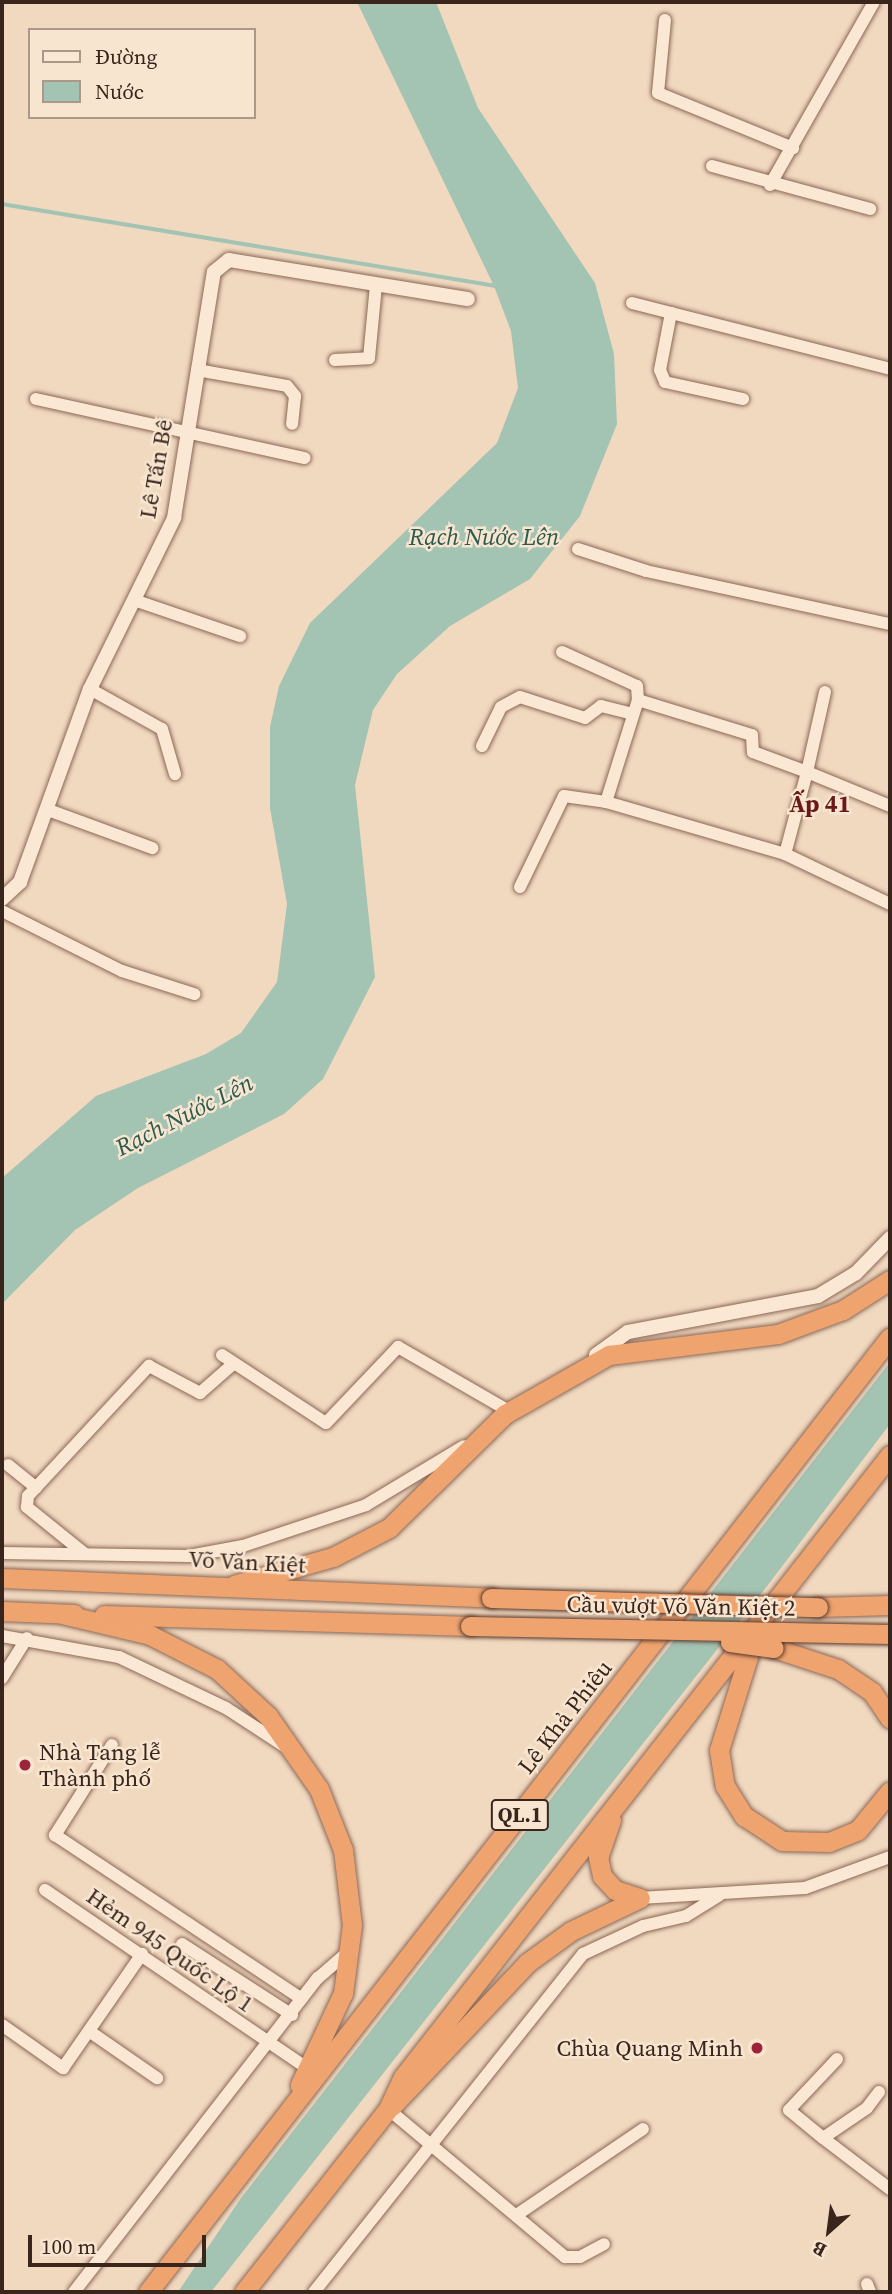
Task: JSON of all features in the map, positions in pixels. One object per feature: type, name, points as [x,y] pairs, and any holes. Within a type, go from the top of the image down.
[{"type":"highway","points":[[234,1585],[333,1558],[400,1519],[486,1431],[509,1412],[554,1383],[609,1355],[778,1334],[843,1310],[890,1280]]},
{"type":"highway","name":"Lê Khả Phiêu","points":[[148,2292],[890,1337]]},
{"type":"highway","points":[[388,2109],[403,2077],[890,1455]]},
{"type":"highway","points":[[857,1500],[890,1477]]},
{"type":"highway","name":"Võ Văn Kiệt","points":[[2,1578],[234,1585],[491,1598],[818,1607],[890,1606]]},
{"type":"highway","points":[[2,1611],[470,1626],[774,1648],[838,1669],[872,1692],[890,1719]]},
{"type":"highway","points":[[62,1614],[150,1635],[189,1652],[293,1752],[319,1789],[343,1850],[352,1889],[348,1952],[343,1993],[283,2121]]},
{"type":"highway","points":[[761,1621],[719,1750],[725,1786],[744,1816],[782,1841],[829,1842],[858,1830],[890,1791]]},
{"type":"highway","name":"Cầu vượt Võ Văn Kiệt 2","points":[[470,1626],[890,1634]]},
{"type":"highway","points":[[621,1798],[599,1864],[615,1890],[640,1898]]},
{"type":"highway","points":[[244,2292],[388,2109],[414,2088],[527,1963],[571,1931],[640,1898]]},
{"type":"street","points":[[770,185],[874,2]]},
{"type":"street","points":[[665,20],[658,93],[793,148]]},
{"type":"street","points":[[712,166],[770,185],[870,209]]},
{"type":"street","name":"Lê Tấn Bê","points":[[2,899],[20,882],[51,811],[90,688],[137,601],[174,517],[185,430],[214,272],[229,260],[468,299]]},
{"type":"street","points":[[335,360],[369,358],[376,285]]},
{"type":"street","points":[[632,303],[890,369]]},
{"type":"street","points":[[671,313],[660,370],[665,382],[743,399]]},
{"type":"street","points":[[197,370],[287,386],[295,396],[292,424]]},
{"type":"street","points":[[36,398],[305,458]]},
{"type":"street","points":[[578,549],[646,571],[890,624]]},
{"type":"street","points":[[137,601],[240,636]]},
{"type":"street","points":[[562,652],[637,686],[638,700],[606,802]]},
{"type":"street","points":[[90,688],[162,729],[175,774]]},
{"type":"street","points":[[785,854],[825,692]]},
{"type":"street","points":[[482,746],[501,707],[520,697],[585,718],[601,706],[633,714]]},
{"type":"street","points":[[638,700],[752,735],[753,752],[890,806]]},
{"type":"street","points":[[520,887],[564,796],[606,802],[785,854],[890,904]]},
{"type":"street","points":[[51,811],[152,848]]},
{"type":"street","points":[[2,911],[122,971],[194,994]]},
{"type":"street","points":[[554,1383],[628,1332],[818,1296],[856,1273],[890,1238]]},
{"type":"street","points":[[222,1355],[326,1423],[404,1348],[509,1412]]},
{"type":"street","points":[[85,1554],[27,1507],[36,1488],[149,1366],[200,1393],[233,1364]]},
{"type":"street","points":[[2,1553],[189,1556],[243,1546],[332,1519],[391,1491],[486,1431]]},
{"type":"street","points":[[8,1465],[36,1488]]},
{"type":"street","points":[[391,1491],[400,1519]]},
{"type":"street","points":[[2,1636],[27,1638],[119,1657],[251,1712]]},
{"type":"street","points":[[2,1678],[27,1638]]},
{"type":"street","points":[[112,1745],[55,1835],[302,1999]]},
{"type":"street","points":[[640,1898],[804,1888],[890,1857]]},
{"type":"street","name":"Hẻm 945 Quốc Lộ 1","points":[[45,1890],[308,2069]]},
{"type":"street","points":[[314,2292],[583,1954],[643,1926],[686,1916],[719,1895]]},
{"type":"street","points":[[182,1944],[292,2015]]},
{"type":"street","points":[[74,2292],[160,2174],[271,2046],[302,1999],[348,1952]]},
{"type":"street","points":[[2,2025],[62,2068],[142,1954]]},
{"type":"street","points":[[89,2031],[157,2078]]},
{"type":"street","points":[[837,2059],[789,2110],[890,2189]]},
{"type":"street","points":[[823,2138],[867,2108],[879,2092]]},
{"type":"street","points":[[388,2109],[518,2214],[565,2257],[580,2258],[604,2244]]},
{"type":"street","points":[[518,2214],[643,2129]]},
{"type":"water","name":"Rạch Nước Lên","points":[[357,2],[436,2],[478,108],[595,283],[614,354],[617,424],[580,516],[530,579],[450,626],[397,674],[373,710],[355,785],[375,977],[323,1079],[284,1114],[138,1188],[75,1230],[2,1304],[2,1178],[96,1096],[206,1054],[241,1033],[277,982],[287,904],[270,808],[270,727],[279,686],[310,623],[497,443],[518,388],[511,331],[494,286]]},
{"type":"water","points":[[890,1362],[890,1424],[771,1581],[211,2292],[178,2292],[241,2198]]},
{"type":"waterway","points":[[2,204],[497,286]]},
{"type":"place","name":"Nhà Tang lễ Thành phố","points":[[25,1765]]},
{"type":"place","name":"Chùa Quang Minh","points":[[757,2048]]},
{"type":"district","name":"Ấp 41","points":[[820,804]]}]
